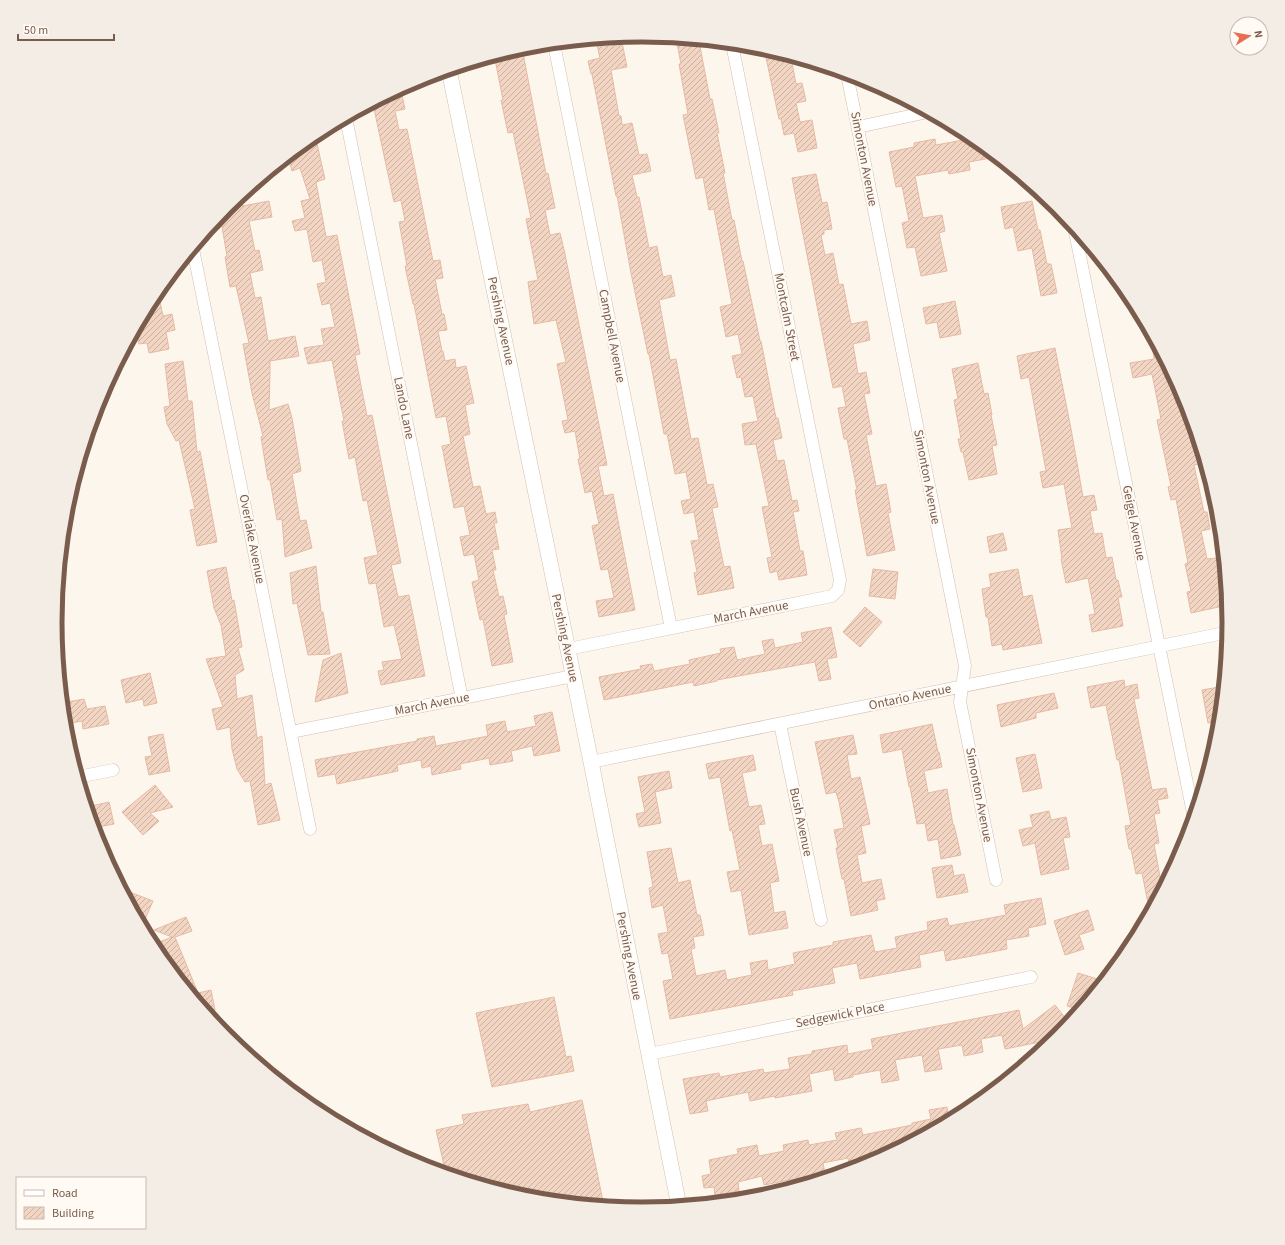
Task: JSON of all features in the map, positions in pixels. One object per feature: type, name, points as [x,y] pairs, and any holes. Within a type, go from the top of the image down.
[{"type":"street","name":"Campbell Avenue","points":[[555,49],[671,628]]},
{"type":"street","name":"Montcalm Street","points":[[733,49],[840,580],[838,590]]},
{"type":"street","name":"Pershing Avenue","points":[[450,75],[591,762],[678,1202]]},
{"type":"street","name":"Simonton Avenue","points":[[848,80],[965,666],[960,702],[996,880]]},
{"type":"street","points":[[858,127],[921,114]]},
{"type":"street","name":"Lando Lane","points":[[347,123],[462,699]]},
{"type":"street","name":"Geigel Avenue","points":[[1076,237],[1192,809]]},
{"type":"street","name":"Overlake Avenue","points":[[194,254],[310,829]]},
{"type":"street","name":"March Avenue","points":[[568,649],[832,596],[838,590]]},
{"type":"street","name":"Ontario Avenue","points":[[591,762],[1223,633]]},
{"type":"street","name":"March Avenue","points":[[291,732],[573,676]]},
{"type":"street","name":"Bush Avenue","points":[[780,724],[821,920]]},
{"type":"street","points":[[83,776],[113,770]]},
{"type":"street","name":"Sedgewick Place","points":[[649,1054],[1031,977]]},
{"type":"building","points":[[622,43],[627,67],[611,70],[619,116],[621,116],[622,125],[632,123],[639,155],[647,154],[651,171],[632,175],[637,197],[639,197],[649,248],[657,246],[663,277],[671,275],[675,296],[659,300],[670,360],[676,359],[691,439],[698,438],[707,485],[713,484],[718,507],[712,508],[724,567],[730,566],[734,588],[698,595],[694,573],[697,572],[691,541],[699,540],[694,512],[684,514],[681,501],[691,499],[686,472],[675,474],[667,434],[664,434],[617,196],[588,61],[600,58],[597,44]]},
{"type":"building","points":[[677,43],[700,45],[710,99],[712,99],[719,133],[717,133],[732,220],[734,220],[761,341],[776,418],[778,418],[782,438],[773,440],[777,461],[784,460],[792,501],[797,500],[799,511],[793,512],[800,551],[803,551],[807,575],[779,580],[777,571],[770,573],[767,558],[772,557],[762,507],[769,506],[756,444],[745,445],[742,424],[758,421],[753,396],[745,397],[741,377],[737,378],[732,356],[742,354],[738,334],[726,337],[720,307],[732,304],[714,209],[709,210],[703,177],[696,179],[683,115],[688,114],[679,64],[681,64]]},
{"type":"building","points":[[523,54],[546,174],[548,173],[555,208],[545,210],[550,235],[560,233],[565,254],[607,465],[598,466],[604,496],[613,494],[635,610],[599,617],[596,601],[614,598],[608,569],[601,570],[592,526],[599,524],[592,491],[585,493],[578,459],[580,459],[575,431],[565,433],[562,421],[568,420],[557,364],[566,362],[556,320],[534,324],[528,282],[538,280],[526,219],[531,218],[513,132],[508,133],[501,100],[503,100],[495,61]]},
{"type":"building","points":[[766,55],[792,62],[796,84],[802,83],[806,101],[796,103],[800,122],[812,120],[817,148],[798,152],[794,133],[784,135],[781,119],[779,119]]},
{"type":"building","points":[[402,95],[405,109],[395,111],[399,130],[407,129],[433,261],[440,260],[443,278],[435,279],[442,314],[444,314],[447,330],[438,331],[442,351],[445,361],[455,359],[456,368],[466,366],[474,403],[465,405],[470,434],[463,436],[473,487],[480,486],[486,514],[495,512],[497,523],[494,523],[499,549],[492,550],[496,570],[493,570],[499,597],[503,596],[507,614],[504,615],[513,662],[492,666],[483,619],[480,620],[472,582],[479,580],[474,554],[464,556],[460,537],[470,535],[464,506],[454,508],[442,446],[451,444],[446,416],[436,418],[414,304],[405,266],[407,266],[399,222],[405,221],[401,200],[394,202],[374,108]]},
{"type":"building","points":[[935,139],[936,145],[965,140],[990,158],[969,162],[970,170],[949,174],[948,170],[915,176],[923,218],[942,215],[945,231],[939,233],[947,271],[921,276],[915,247],[907,248],[902,223],[909,221],[902,186],[896,187],[889,152],[914,147],[914,143]]},
{"type":"building","points":[[317,142],[325,179],[316,182],[326,237],[337,235],[360,354],[355,355],[367,416],[372,415],[401,563],[391,565],[398,597],[409,595],[425,676],[381,685],[378,671],[384,670],[382,662],[402,659],[394,625],[384,627],[376,583],[369,584],[364,558],[378,555],[367,500],[363,501],[355,457],[349,459],[342,421],[344,421],[332,360],[308,364],[304,348],[324,345],[321,329],[335,327],[330,303],[322,305],[317,284],[326,282],[322,260],[313,262],[307,229],[295,231],[292,221],[305,218],[301,201],[310,199],[300,168],[292,171],[289,162]]},
{"type":"building","points":[[816,174],[822,203],[827,202],[832,229],[824,230],[824,234],[821,235],[825,255],[833,253],[839,285],[843,284],[851,324],[867,321],[870,340],[853,344],[858,374],[866,372],[870,393],[864,394],[872,434],[866,435],[876,486],[886,484],[891,512],[888,513],[895,550],[867,556],[855,490],[857,490],[847,439],[844,439],[838,408],[846,407],[842,386],[833,388],[792,178]]},
{"type":"building","points":[[269,201],[272,217],[249,221],[255,251],[259,250],[263,270],[250,273],[255,298],[261,297],[268,341],[295,336],[299,356],[270,361],[269,410],[288,404],[292,418],[301,471],[292,474],[300,521],[306,520],[312,548],[285,557],[282,519],[277,520],[270,480],[268,480],[261,437],[263,436],[252,393],[243,344],[249,343],[236,286],[230,287],[225,257],[227,256],[221,223],[241,203],[242,206]]},
{"type":"building","points":[[1032,201],[1047,264],[1051,264],[1057,293],[1041,296],[1032,248],[1018,251],[1013,227],[1005,229],[1001,207]]},
{"type":"building","points":[[160,300],[163,316],[172,314],[175,330],[166,332],[169,349],[149,353],[147,343],[139,344],[138,337]]},
{"type":"building","points":[[955,301],[961,334],[940,338],[937,322],[926,324],[923,308]]},
{"type":"building","points":[[1152,346],[1179,400],[1196,448],[1199,464],[1194,465],[1204,512],[1207,512],[1210,529],[1201,531],[1207,559],[1216,558],[1222,585],[1223,606],[1191,613],[1187,592],[1191,591],[1185,564],[1188,563],[1176,499],[1171,500],[1168,487],[1171,486],[1157,420],[1161,419],[1152,374],[1133,378],[1130,363],[1154,359]]},
{"type":"building","points":[[1055,348],[1083,497],[1094,495],[1097,510],[1090,511],[1094,534],[1102,533],[1106,558],[1112,557],[1116,580],[1118,580],[1122,597],[1118,597],[1123,626],[1092,632],[1089,615],[1095,614],[1088,578],[1066,583],[1061,559],[1058,530],[1072,528],[1064,484],[1043,488],[1040,472],[1046,471],[1029,377],[1021,379],[1017,356]]},
{"type":"building","points":[[183,361],[188,401],[192,401],[197,452],[200,451],[217,542],[197,546],[190,510],[195,509],[179,440],[176,441],[167,424],[164,407],[170,406],[165,364]]},
{"type":"building","points":[[978,363],[984,394],[988,393],[992,415],[997,445],[992,446],[997,474],[969,480],[963,452],[961,452],[958,439],[961,439],[954,400],[958,399],[952,369]]},
{"type":"building","points":[[1003,533],[1007,550],[990,553],[987,537]]},
{"type":"building","points":[[316,566],[321,612],[323,612],[330,654],[308,655],[297,603],[293,604],[290,573]]},
{"type":"building","points":[[226,567],[232,601],[234,600],[242,647],[238,648],[244,670],[235,675],[237,699],[252,695],[257,738],[262,736],[265,785],[271,783],[280,820],[258,825],[250,781],[245,782],[237,769],[232,749],[230,727],[217,730],[212,709],[223,707],[206,659],[226,656],[221,625],[214,608],[207,571]]},
{"type":"building","points":[[873,569],[898,572],[895,599],[869,596]]},
{"type":"building","points":[[1018,569],[1023,597],[1032,595],[1042,643],[1003,650],[1002,644],[992,646],[982,589],[991,587],[989,574]]},
{"type":"building","points":[[865,607],[882,622],[860,647],[843,632]]},
{"type":"building","points":[[831,627],[837,657],[827,659],[831,679],[819,681],[815,662],[717,680],[694,686],[693,682],[604,700],[599,677],[641,669],[640,666],[652,664],[654,671],[690,664],[689,660],[721,653],[720,649],[734,647],[737,660],[765,654],[762,641],[773,639],[775,648],[803,642],[801,633]]},
{"type":"building","points":[[341,653],[348,693],[315,702],[323,660]]},
{"type":"building","points":[[150,673],[157,703],[144,706],[143,699],[126,703],[121,680]]},
{"type":"building","points":[[1124,680],[1125,687],[1137,684],[1139,698],[1134,699],[1152,790],[1166,788],[1168,798],[1157,800],[1160,813],[1154,814],[1159,843],[1154,844],[1161,882],[1149,906],[1142,873],[1136,874],[1131,849],[1129,849],[1125,826],[1131,825],[1119,760],[1117,760],[1106,705],[1091,708],[1087,687]]},
{"type":"building","points":[[1219,687],[1214,721],[1208,723],[1202,690]]},
{"type":"building","points":[[1054,693],[1058,708],[1036,713],[1036,718],[1001,727],[997,705]]},
{"type":"building","points":[[84,699],[87,709],[105,706],[109,724],[83,729],[82,721],[71,723],[68,702]]},
{"type":"building","points":[[552,712],[560,751],[534,756],[532,746],[511,751],[513,761],[490,765],[489,758],[460,764],[461,769],[432,775],[431,766],[422,768],[421,760],[397,765],[398,771],[337,784],[335,774],[318,777],[315,760],[417,741],[417,739],[434,736],[436,746],[488,736],[486,725],[505,721],[507,732],[536,726],[534,716]]},
{"type":"building","points":[[932,724],[942,767],[924,771],[928,793],[947,789],[953,825],[961,855],[941,859],[938,839],[928,841],[925,823],[917,824],[902,749],[883,753],[880,735]]},
{"type":"building","points":[[163,734],[170,771],[149,775],[145,757],[152,756],[148,737]]},
{"type":"building","points":[[853,735],[857,754],[847,755],[851,779],[860,777],[870,824],[861,826],[866,853],[857,855],[862,883],[881,879],[885,899],[876,901],[878,910],[851,916],[844,879],[842,879],[834,830],[844,828],[839,802],[836,792],[826,794],[815,742]]},
{"type":"building","points":[[1035,754],[1042,788],[1023,792],[1016,758]]},
{"type":"building","points":[[753,755],[756,770],[742,773],[749,807],[761,805],[765,824],[758,825],[762,846],[772,844],[779,881],[770,883],[774,913],[785,911],[788,928],[749,935],[741,890],[731,892],[727,872],[740,870],[732,830],[730,831],[720,777],[709,779],[706,764]]},
{"type":"building","points":[[669,771],[672,788],[655,792],[661,823],[639,827],[636,814],[645,812],[638,777]]},
{"type":"building","points":[[155,785],[173,807],[150,813],[159,821],[143,835],[122,812]]},
{"type":"building","points":[[109,802],[114,824],[99,827],[92,806]]},
{"type":"building","points":[[1049,811],[1051,820],[1066,817],[1070,837],[1063,838],[1069,869],[1041,875],[1035,843],[1023,846],[1019,830],[1033,827],[1030,815]]},
{"type":"building","points":[[671,848],[678,883],[690,880],[697,915],[700,915],[704,935],[693,937],[695,948],[691,949],[696,976],[725,970],[727,980],[752,975],[750,963],[767,960],[768,970],[795,964],[793,953],[833,945],[833,942],[871,935],[875,952],[897,948],[895,937],[928,930],[927,922],[947,918],[949,926],[1006,915],[1004,905],[1041,898],[1046,924],[1028,928],[1029,936],[1006,940],[1007,949],[946,961],[944,950],[919,955],[921,967],[860,979],[857,963],[832,968],[835,983],[792,991],[793,995],[670,1019],[663,981],[673,979],[668,953],[662,954],[658,934],[668,932],[663,905],[652,908],[649,888],[653,887],[647,852]]},
{"type":"building","points":[[952,865],[954,876],[964,874],[968,892],[937,898],[932,868]]},
{"type":"building","points":[[129,892],[153,901],[145,920]]},
{"type":"building","points":[[1088,910],[1094,930],[1079,935],[1084,949],[1065,955],[1054,921]]},
{"type":"building","points":[[186,917],[192,931],[175,937],[198,993],[211,990],[215,1010],[211,1011],[206,1005],[182,976],[158,942],[172,937],[154,930]]},
{"type":"building","points":[[1078,973],[1100,980],[1076,1008],[1067,1006]]},
{"type":"building","points":[[554,997],[566,1057],[571,1056],[574,1071],[492,1087],[476,1013]]},
{"type":"building","points":[[1055,1005],[1066,1019],[1041,1044],[1040,1042],[1005,1049],[1002,1035],[981,1039],[983,1052],[964,1056],[962,1045],[938,1049],[942,1069],[925,1072],[922,1055],[895,1060],[899,1080],[882,1083],[880,1070],[853,1075],[853,1077],[835,1081],[833,1069],[809,1074],[812,1091],[750,1101],[748,1092],[706,1101],[708,1111],[690,1114],[683,1079],[719,1073],[720,1077],[763,1069],[764,1073],[790,1069],[788,1058],[812,1054],[812,1051],[847,1045],[848,1054],[873,1049],[871,1039],[1019,1010],[1023,1029]]},
{"type":"building","points":[[582,1100],[603,1202],[529,1192],[492,1183],[445,1168],[436,1130],[464,1124],[462,1115],[528,1104],[530,1112]]},
{"type":"building","points":[[947,1107],[948,1115],[899,1143],[879,1152],[867,1155],[867,1158],[849,1165],[848,1158],[823,1163],[825,1173],[764,1185],[762,1176],[738,1182],[739,1191],[715,1196],[714,1187],[704,1188],[702,1176],[711,1174],[709,1160],[738,1154],[737,1149],[757,1145],[759,1156],[784,1151],[783,1145],[808,1140],[809,1145],[837,1140],[835,1133],[861,1128],[863,1135],[912,1125],[912,1123],[931,1119],[929,1110]]}]
